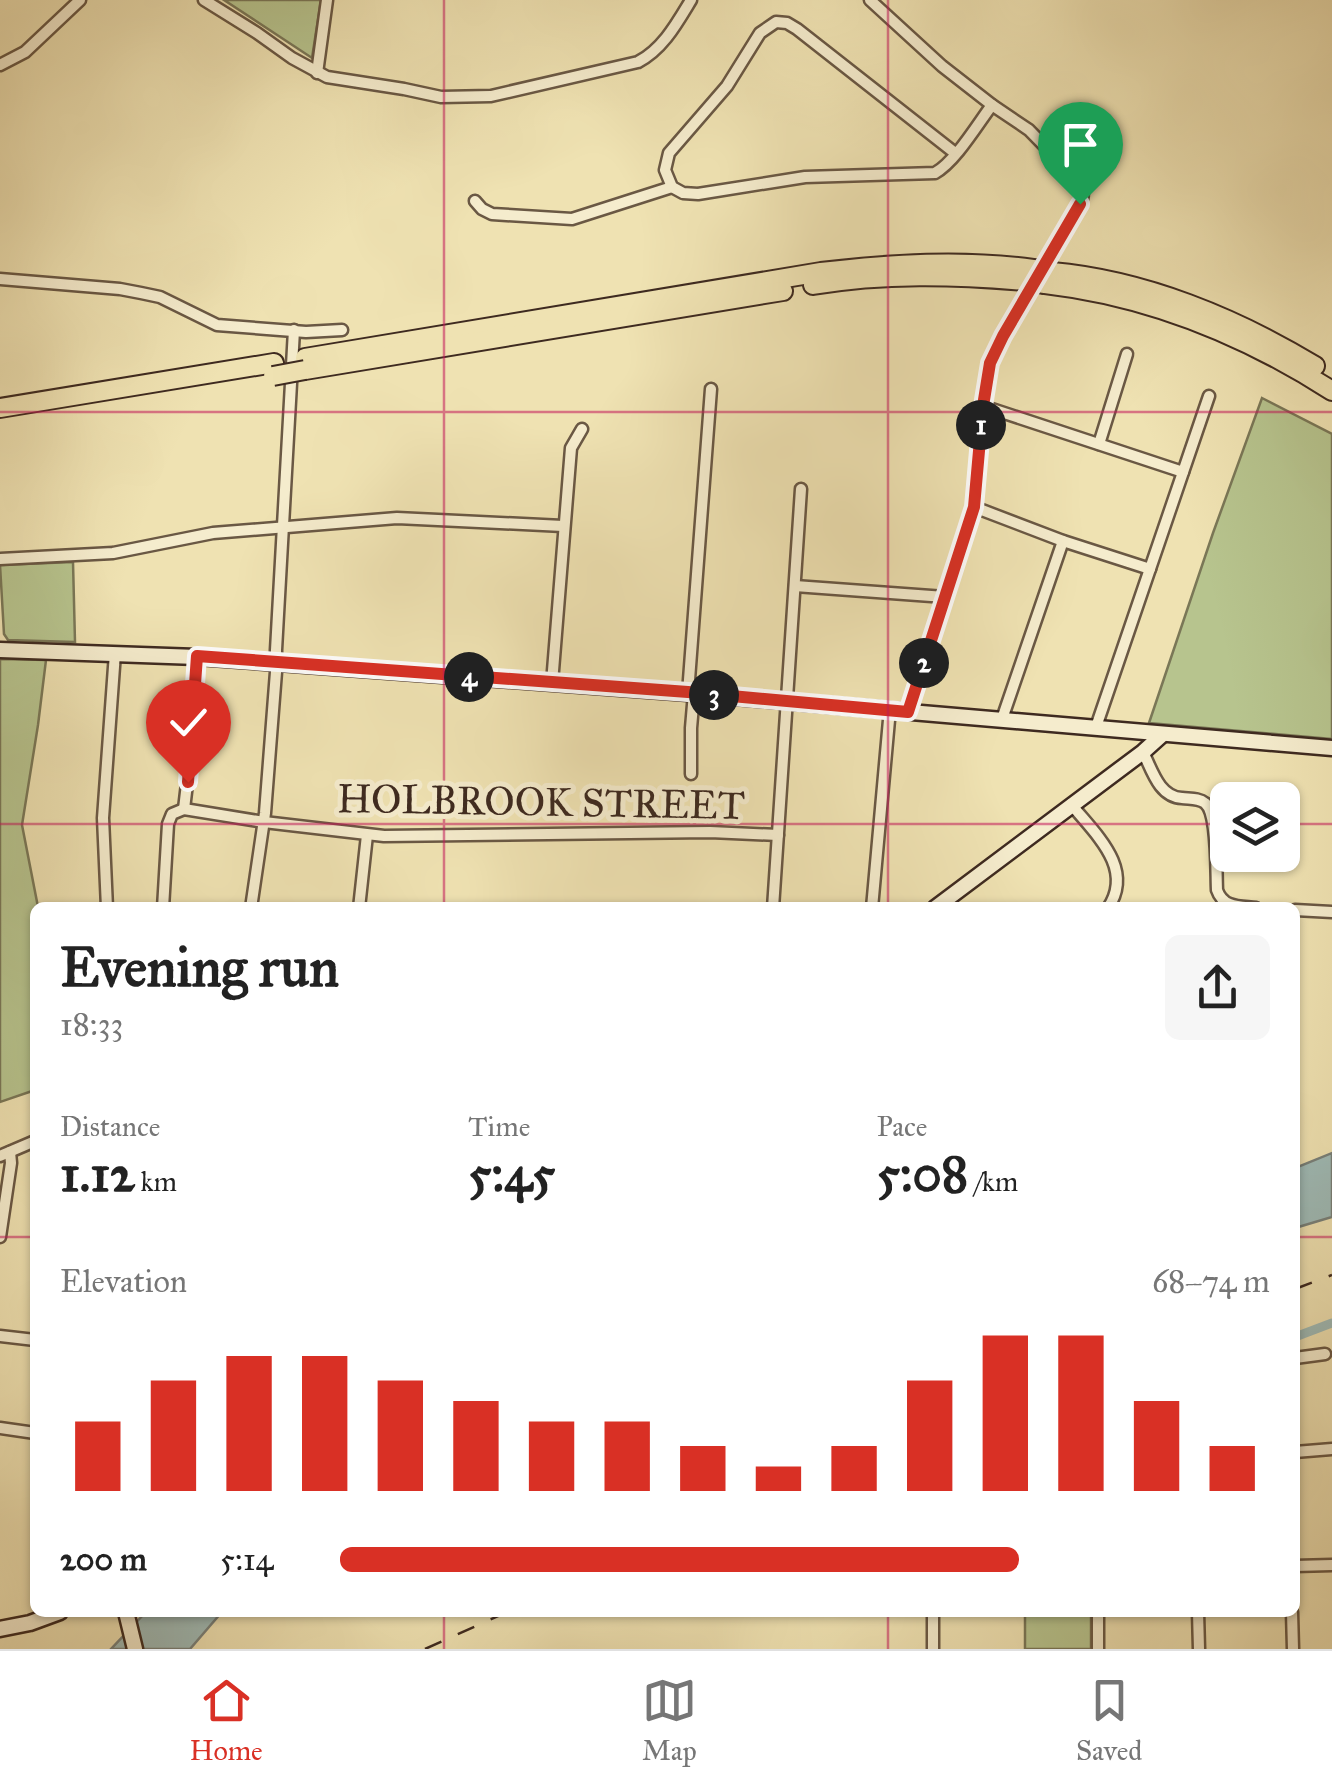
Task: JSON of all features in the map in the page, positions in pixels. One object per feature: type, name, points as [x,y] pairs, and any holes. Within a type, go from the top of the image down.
[{"type":"highway","points":[[0,408],[305,364],[858,268],[940,263],[1004,265],[1175,313],[1263,350],[1332,390]]},
{"type":"highway","points":[[1039,277],[1074,274],[1178,301],[1258,334],[1332,376]]},
{"type":"highway","points":[[0,420],[274,369]]},
{"type":"main road","points":[[0,646],[197,656],[786,700],[1332,748]]},
{"type":"main road","points":[[943,902],[1144,752],[1162,734]]},
{"type":"main road","points":[[0,1629],[46,1617]]},
{"type":"main road","points":[[127,1617],[136,1649]]},
{"type":"street","points":[[0,65],[25,52],[80,0]]},
{"type":"street","points":[[204,0],[316,72],[337,80],[441,97],[491,96],[638,62],[665,39],[691,0]]},
{"type":"street","points":[[316,72],[327,0]]},
{"type":"street","points":[[870,0],[942,66],[1029,130],[1054,153],[1084,194],[995,352],[987,375],[974,507],[908,712]]},
{"type":"street","points":[[955,153],[796,29],[776,22],[760,33],[727,86],[669,153],[665,170],[672,187],[698,194],[805,177],[930,174],[943,168],[955,153],[992,105]]},
{"type":"street","points":[[475,201],[492,214],[572,219],[672,187]]},
{"type":"street","points":[[0,279],[120,289],[160,298],[218,325],[342,330]]},
{"type":"street","points":[[253,902],[264,822],[276,662],[294,330]]},
{"type":"street","points":[[1099,444],[1127,354]]},
{"type":"street","points":[[691,774],[691,693],[711,389]]},
{"type":"street","points":[[1096,727],[1209,396]]},
{"type":"street","points":[[983,406],[1183,472]]},
{"type":"street","points":[[552,683],[570,448],[582,429]]},
{"type":"street","points":[[773,902],[801,489]]},
{"type":"street","points":[[974,507],[1150,568]]},
{"type":"street","points":[[0,558],[113,552],[213,533],[415,518],[563,526]]},
{"type":"street","points":[[1002,718],[1063,541]]},
{"type":"street","points":[[795,586],[945,597]]},
{"type":"street","points":[[108,902],[103,818],[115,653]]},
{"type":"street","points":[[163,902],[168,824],[172,814],[184,809],[197,656]]},
{"type":"street","points":[[873,902],[890,709]]},
{"type":"street","points":[[1144,752],[1168,795],[1201,800],[1209,807],[1217,890],[1226,902]]},
{"type":"street","points":[[1071,804],[1109,851],[1117,870],[1117,889],[1111,902]]},
{"type":"street","name":"HOLBROOK STREET","points":[[184,809],[367,835],[778,835]]},
{"type":"street","points":[[360,902],[367,835]]},
{"type":"street","points":[[1300,910],[1332,912]]},
{"type":"street","points":[[0,1237],[11,1163],[5,1154],[30,1143]]},
{"type":"street","points":[[0,1336],[30,1339]]},
{"type":"street","points":[[1300,1357],[1325,1354]]},
{"type":"street","points":[[0,1428],[30,1432]]},
{"type":"street","points":[[1300,1452],[1332,1449]]},
{"type":"street","points":[[1300,1566],[1332,1566]]},
{"type":"street","points":[[933,1617],[934,1649]]},
{"type":"street","points":[[1098,1617],[1098,1649]]},
{"type":"street","points":[[1198,1617],[1199,1649]]},
{"type":"street","points":[[1292,1617],[1293,1649]]},
{"type":"green space","points":[[224,0],[321,0],[312,58]]},
{"type":"green space","points":[[1262,398],[1332,434],[1332,739],[1149,723]]},
{"type":"green space","points":[[73,562],[75,642],[8,640],[4,634],[0,565]]},
{"type":"green space","points":[[0,659],[46,660],[22,825],[37,902],[30,902],[30,1092],[0,1102]]},
{"type":"green space","points":[[1025,1617],[1091,1617],[1091,1649],[1025,1649]]},
{"type":"water","points":[[1332,1153],[1332,1217],[1300,1227],[1300,1166]]},
{"type":"water","points":[[141,1617],[218,1617],[190,1649],[111,1649]]},
{"type":"waterway","points":[[1300,1335],[1332,1323]]},
{"type":"railway","points":[[1300,1287],[1332,1275]]},
{"type":"railway","points":[[425,1649],[496,1617]]},
{"type":"route","points":[[188,782],[197,656],[908,712],[974,507],[990,363],[1080,204]]}]
